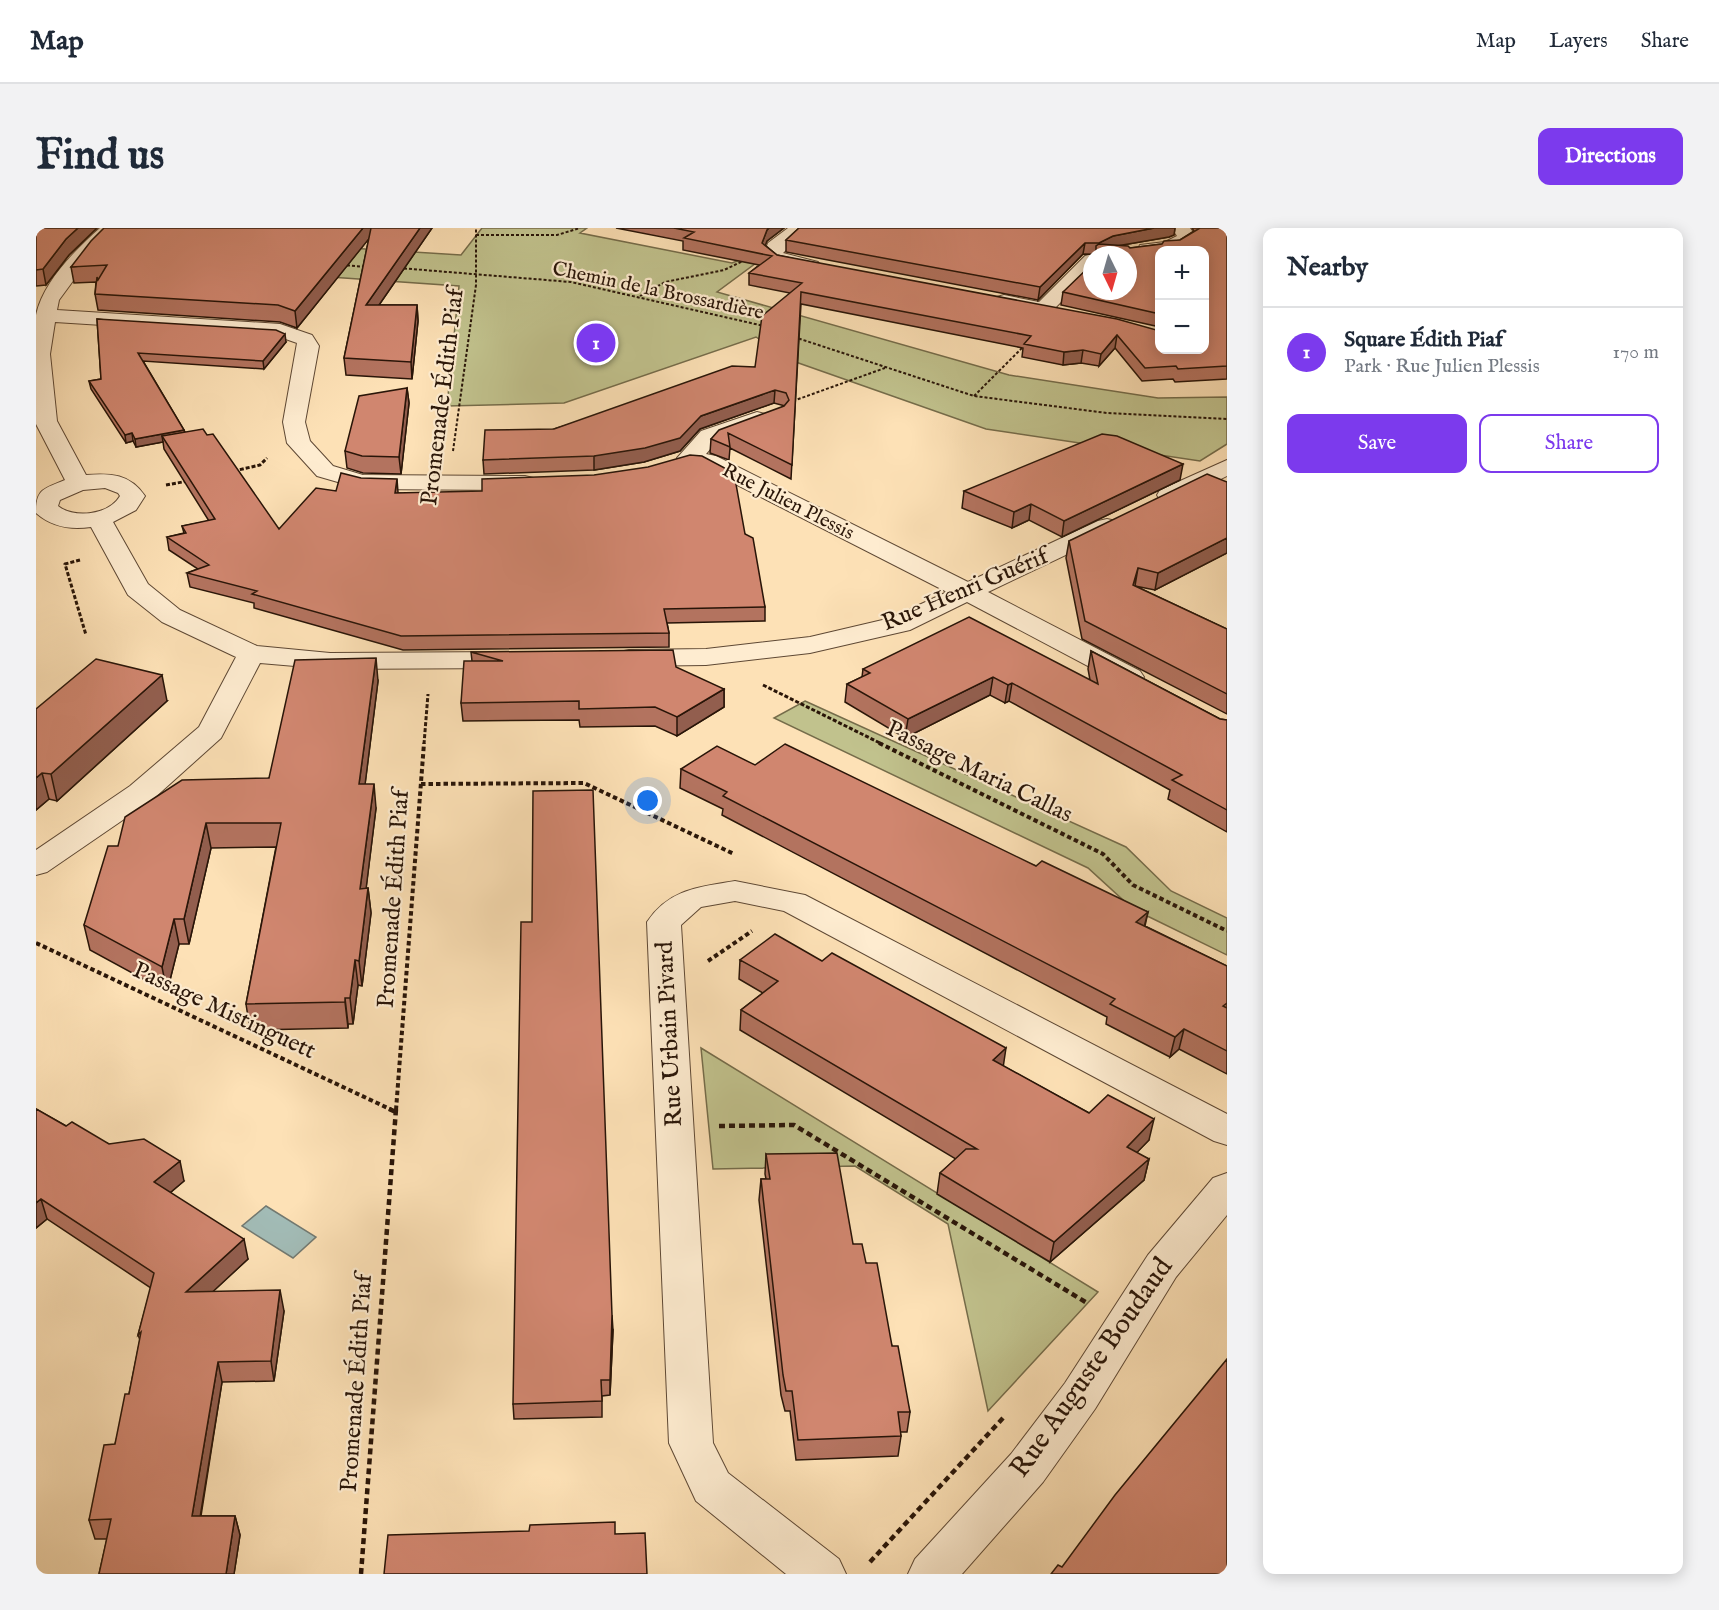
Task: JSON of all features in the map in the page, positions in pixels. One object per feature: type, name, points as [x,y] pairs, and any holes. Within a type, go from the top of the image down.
[{"type":"street","points":[[78,483],[46,421],[39,354],[44,306],[85,251],[111,228]]},
{"type":"street","points":[[799,228],[775,247],[773,255],[784,261],[831,269]]},
{"type":"street","points":[[1137,251],[1169,247],[1188,238],[1180,228]]},
{"type":"street","points":[[984,298],[1057,312],[1083,273]]},
{"type":"street","points":[[44,306],[280,330],[305,339],[309,346],[294,422],[299,443],[325,471],[362,482],[450,484],[548,482]]},
{"type":"street","name":"Rue Julien Plessis","points":[[775,412],[709,436],[678,461],[708,461],[966,591]]},
{"type":"street","name":"Rue Henri Guérif","points":[[598,658],[706,657],[810,645],[900,624],[966,591],[1012,573],[1227,467]]},
{"type":"street","points":[[106,481],[127,487],[132,493],[133,498],[122,510],[99,519],[77,521],[58,518],[41,509],[49,496],[78,483],[106,481]]},
{"type":"street","points":[[99,519],[137,589],[171,616],[250,654],[330,661],[538,659]]},
{"type":"street","points":[[966,591],[1153,690]]},
{"type":"street","points":[[36,865],[141,794],[211,732],[250,654]]},
{"type":"street","name":"Rue Urbain Pivard","points":[[822,1574],[712,1487],[691,1443],[664,922],[691,898],[735,891],[793,902],[1227,1131]]},
{"type":"street","name":"Rue Auguste Boudaud","points":[[932,1574],[1027,1468],[1080,1396],[1162,1266],[1227,1188]]},
{"type":"path","name":"Promenade Édith Piaf","points":[[450,484],[476,285],[474,273],[476,228]]},
{"type":"path","points":[[476,236],[557,235],[580,228]]},
{"type":"path","points":[[639,296],[665,282],[724,270],[742,261],[773,255]]},
{"type":"path","points":[[333,265],[368,267]]},
{"type":"path","name":"Chemin de la Brossardière","points":[[392,268],[571,282],[765,327]]},
{"type":"path","points":[[974,396],[1057,312]]},
{"type":"path","name":"Chemin de la Brossardière","points":[[787,334],[974,396],[1107,413],[1227,419]]},
{"type":"path","points":[[775,412],[786,403],[885,368]]},
{"type":"path","points":[[225,473],[260,465],[279,446],[299,443]]},
{"type":"path","points":[[132,493],[190,480]]},
{"type":"path","points":[[86,635],[65,564],[96,555],[112,543]]},
{"type":"path","name":"Passage Maria Callas","points":[[706,657],[1103,854],[1133,885],[1227,931]]},
{"type":"path","name":"Promenade Édith Piaf","points":[[361,1574],[430,661]]},
{"type":"path","points":[[421,784],[584,783],[741,858]]},
{"type":"path","points":[[668,988],[793,902]]},
{"type":"path","name":"Passage Mistinguett","points":[[36,943],[396,1112]]},
{"type":"path","points":[[675,1127],[794,1125],[1124,1326]]},
{"type":"path","points":[[867,1565],[1004,1416]]},
{"type":"green space","points":[[482,228],[587,228],[580,233],[732,263],[742,259],[756,263],[717,292],[1009,375],[1158,398],[1227,397],[1227,444],[1200,461],[986,429],[790,360],[756,337],[564,403],[447,406],[459,286],[244,271],[254,242],[461,255]]},
{"type":"green space","points":[[805,701],[1126,847],[1171,891],[1227,918],[1227,955],[1133,909],[1088,868],[774,718]]},
{"type":"green space","points":[[701,1048],[1098,1292],[988,1411],[948,1224],[855,1166],[713,1169]]},
{"type":"water","points":[[266,1206],[316,1237],[293,1258],[242,1226]]},
{"type":"building","points":[[36,228],[78,228],[66,239],[43,269],[36,270]]},
{"type":"building","points":[[104,228],[363,228],[295,311],[278,305],[95,294],[97,277],[98,280],[107,265],[71,267]]},
{"type":"building","points":[[371,228],[420,228],[366,305],[417,305],[411,362],[344,358]]},
{"type":"building","points":[[674,228],[769,228],[762,243],[777,255],[1117,319],[1155,330],[1155,354],[1209,354],[1209,246],[1155,246],[1155,313],[1098,300],[1137,300],[1137,247],[1180,240],[1200,228],[1227,228],[1227,366],[1178,369],[1176,366],[1145,368],[1117,335],[1101,354],[1083,350],[1064,352],[1024,344],[1031,336],[801,292],[792,465],[728,433],[730,447],[711,439],[719,430],[784,406],[789,400],[786,393],[775,390],[701,416],[680,438],[645,448],[594,456],[483,460],[485,430],[554,429],[732,366],[755,367],[762,316],[802,283],[749,273],[772,256],[684,238],[694,232]]},
{"type":"building","points":[[799,228],[1154,228],[1113,236],[1099,243],[1085,243],[1040,287],[786,240]]},
{"type":"building","points":[[1099,244],[1128,246],[1096,246]]},
{"type":"building","points":[[1083,273],[1083,297],[1063,292]]},
{"type":"building","points":[[97,319],[276,330],[285,334],[263,361],[138,353],[184,430],[135,439],[132,433],[125,435],[89,381],[101,379]]},
{"type":"building","points":[[407,388],[399,457],[362,456],[345,451],[359,396]]},
{"type":"building","points":[[203,429],[207,435],[213,434],[279,529],[316,488],[336,491],[341,473],[361,478],[397,479],[395,493],[482,491],[482,479],[594,475],[648,467],[690,455],[702,456],[734,473],[745,534],[753,538],[765,607],[664,609],[669,633],[401,636],[252,594],[257,591],[187,573],[209,565],[167,537],[186,533],[182,526],[215,519],[162,436]]},
{"type":"building","points":[[1102,434],[1117,436],[1183,464],[1064,521],[1031,504],[1014,512],[964,491]]},
{"type":"building","points":[[1207,474],[1227,482],[1227,538],[1158,573],[1138,568],[1133,585],[1227,629],[1227,694],[1085,621],[1069,541]]},
{"type":"building","points":[[969,617],[1098,684],[1091,651],[1220,719],[1227,720],[1227,810],[1172,780],[1182,775],[1012,683],[1008,685],[993,677],[908,719],[847,684],[870,673],[863,669]]},
{"type":"building","points":[[673,650],[676,667],[724,689],[677,717],[655,707],[579,709],[579,701],[461,703],[464,661],[503,661],[471,652]]},
{"type":"building","points":[[376,658],[359,784],[374,784],[360,889],[368,888],[359,961],[355,960],[350,998],[345,998],[345,1002],[246,1004],[281,823],[206,823],[184,919],[174,919],[162,967],[84,925],[108,846],[118,846],[125,817],[182,780],[269,778],[295,660]]},
{"type":"building","points":[[96,659],[162,675],[51,774],[42,773],[36,778],[36,709]]},
{"type":"building","points":[[785,744],[1036,866],[1042,861],[1148,912],[1136,922],[1227,966],[1227,1003],[1223,1006],[1227,1008],[1227,1051],[1184,1029],[1175,1037],[1110,1004],[1115,999],[723,796],[727,792],[681,769],[717,746],[755,765]]},
{"type":"building","points":[[593,790],[612,1315],[610,1380],[601,1380],[602,1401],[513,1404],[521,922],[532,922],[533,791]]},
{"type":"building","points":[[775,934],[822,961],[832,953],[1006,1048],[993,1060],[1089,1113],[1108,1095],[1154,1119],[1127,1147],[1149,1159],[1054,1242],[940,1173],[966,1149],[977,1149],[741,1010],[778,981],[740,960]]},
{"type":"building","points":[[36,1109],[66,1126],[72,1122],[109,1144],[144,1139],[180,1161],[154,1182],[244,1239],[186,1292],[280,1290],[271,1361],[218,1362],[192,1516],[235,1516],[226,1574],[99,1574],[111,1519],[89,1520],[104,1445],[115,1444],[125,1394],[129,1394],[141,1332],[138,1335],[154,1273],[41,1199],[36,1203]]},
{"type":"building","points":[[837,1153],[853,1244],[862,1244],[866,1263],[877,1263],[892,1346],[898,1346],[910,1412],[898,1412],[901,1436],[798,1440],[792,1391],[786,1391],[761,1179],[770,1179],[766,1154]]},
{"type":"building","points":[[1227,1359],[1227,1574],[1051,1574],[1058,1565],[1062,1567],[1115,1495]]},
{"type":"building","points":[[615,1522],[615,1534],[645,1533],[647,1574],[384,1574],[388,1535],[529,1531],[530,1525]]},
{"type":"place","name":"Square Édith Piaf","points":[[596,343]]}]
